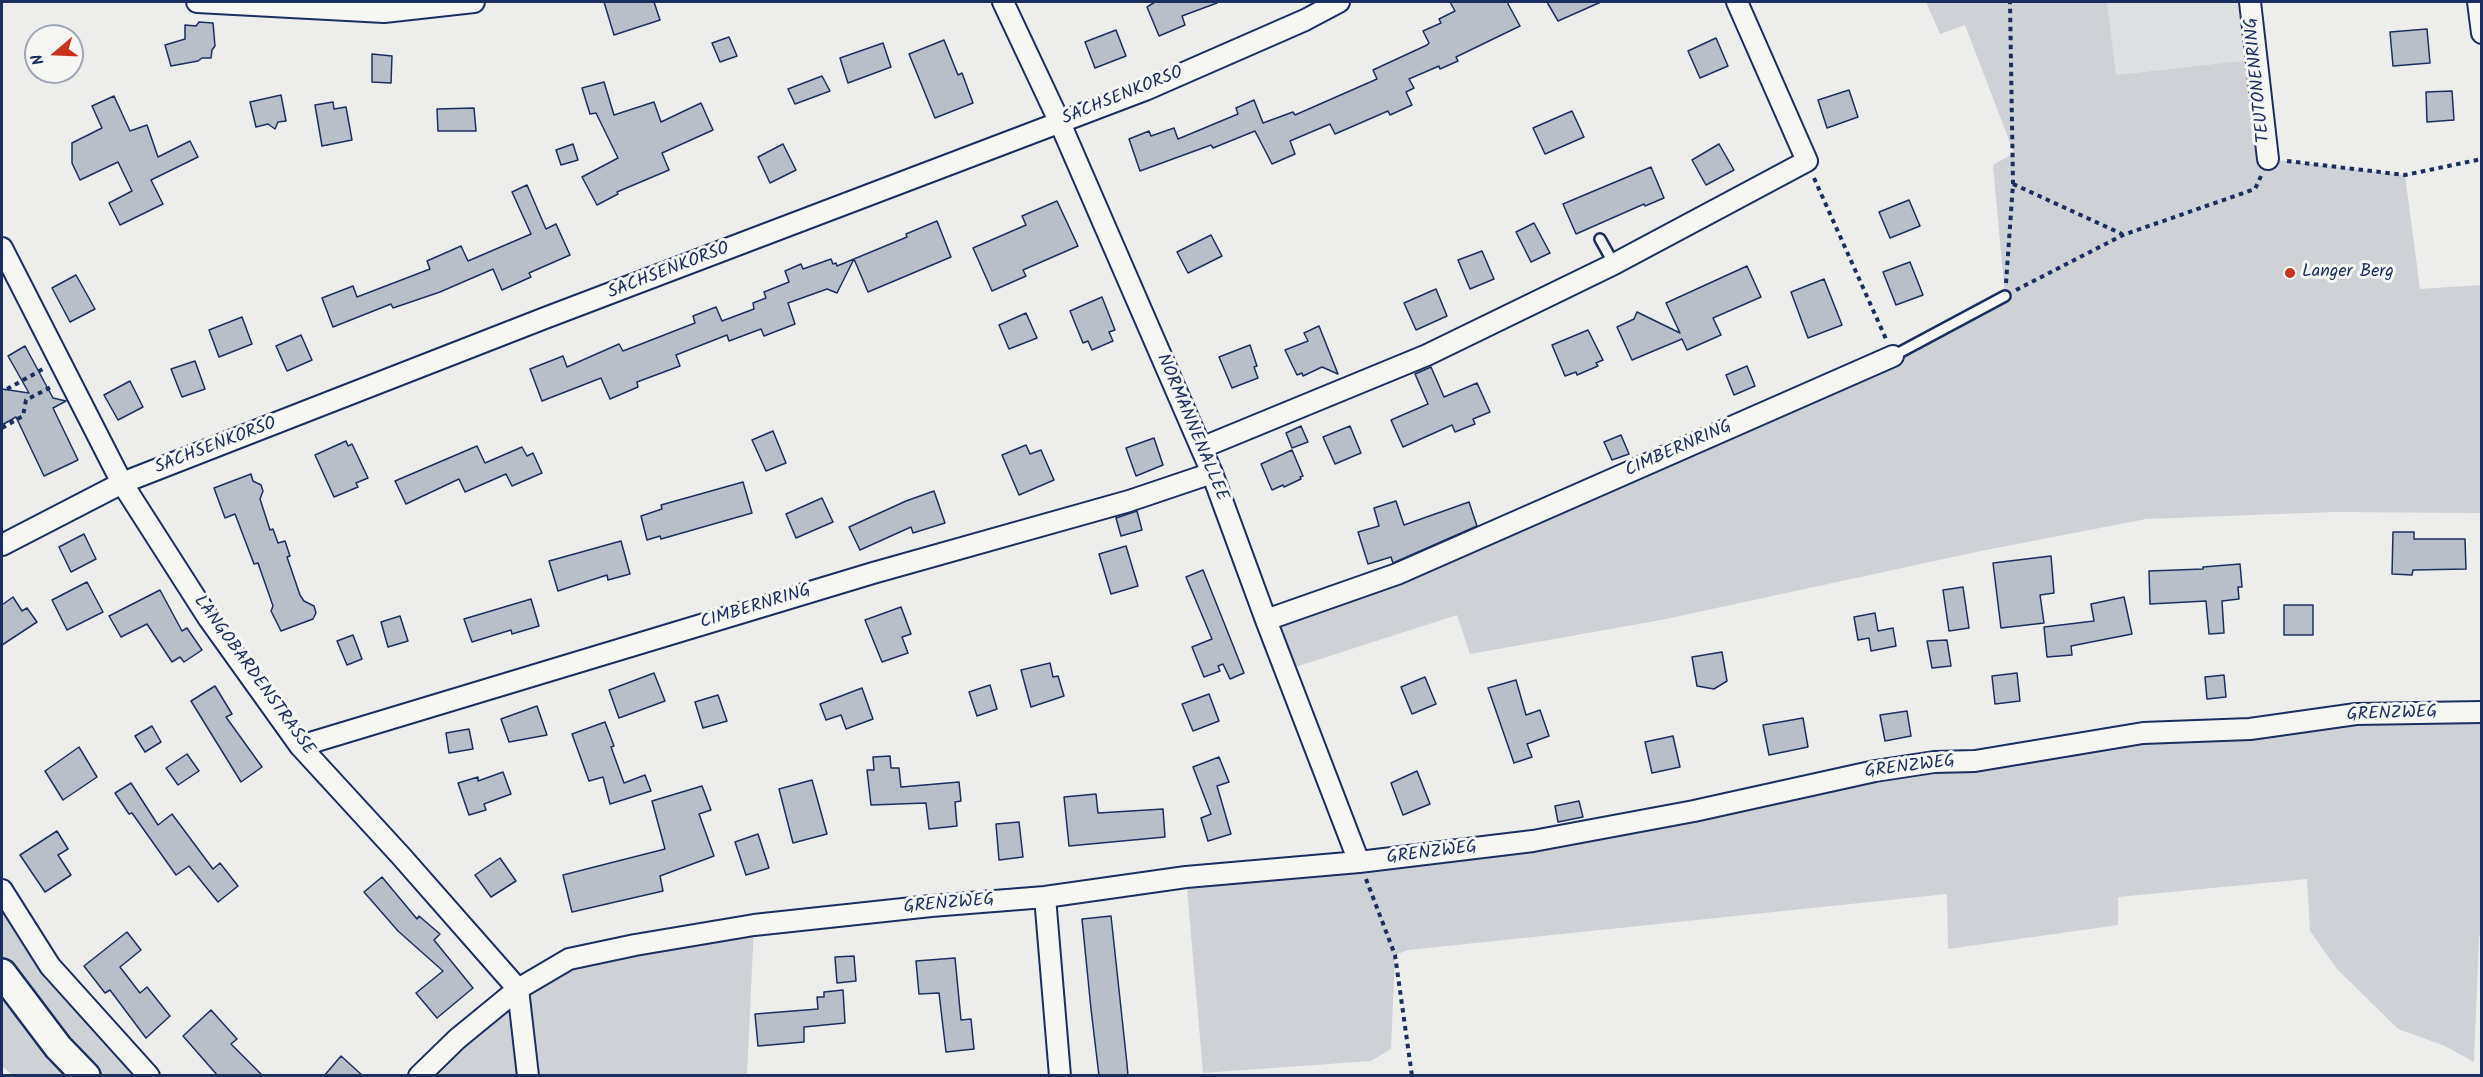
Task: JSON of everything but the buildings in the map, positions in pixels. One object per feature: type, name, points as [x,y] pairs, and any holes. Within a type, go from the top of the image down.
[{"type":"street","points":[[197,2],[384,12],[474,2]]},
{"type":"street","name":"NORMANNENALLEE","points":[[1003,2],[1060,123],[1212,473],[1359,862]]},
{"type":"street","name":"SACHSENKORSO","points":[[2,545],[122,483],[545,318],[1060,123],[1209,62],[1305,20],[1339,2]]},
{"type":"street","points":[[1201,448],[1427,355],[1614,264],[1807,161],[1737,2]]},
{"type":"street","name":"TEUTONENRING","points":[[2250,2],[2268,159]]},
{"type":"street","points":[[2478,2],[2481,33]]},
{"type":"street","name":"LANGOBARDENSTRASSE","points":[[2,248],[122,483],[209,619],[300,746],[518,989]]},
{"type":"street","name":"CIMBERNRING","points":[[1266,620],[1397,574],[1893,356]]},
{"type":"street","name":"CIMBERNRING","points":[[300,746],[873,573],[1129,501],[1212,473]]},
{"type":"street","name":"GRENZWEG","points":[[419,1076],[457,1039],[518,989],[569,959],[635,945],[754,925],[931,906],[1046,897],[1186,877],[1359,862],[1533,842],[1694,811],[1875,771],[1934,762],[1976,761],[2143,733],[2250,729],[2356,714],[2481,712]]},
{"type":"street","points":[[2,890],[50,966],[149,1076]]},
{"type":"street","points":[[1046,897],[1060,1076]]},
{"type":"street","points":[[2,973],[58,1047],[86,1076]]},
{"type":"street","points":[[518,989],[528,1076]]},
{"type":"lane","points":[[1600,239],[1614,264]]},
{"type":"lane","points":[[1893,356],[2005,296]]},
{"type":"path","points":[[2005,296],[2013,184],[2010,2]]},
{"type":"path","points":[[2005,296],[2123,234],[2255,189],[2268,159],[2405,175],[2481,159]]},
{"type":"path","points":[[1807,161],[1893,356]]},
{"type":"path","points":[[2013,184],[2123,234]]},
{"type":"path","points":[[7,389],[59,360]]},
{"type":"path","points":[[2,428],[23,416],[26,400],[69,378]]},
{"type":"path","points":[[41,393],[44,399]]},
{"type":"path","points":[[1359,862],[1395,955],[1412,1076]]},
{"type":"shaded area","points":[[1926,2],[2107,2],[2116,75],[2258,59],[2268,159],[2405,175],[2420,289],[2481,285],[2481,513],[2334,512],[2146,519],[1981,551],[1661,620],[1470,654],[1457,615],[1286,670],[1266,620],[1872,366],[2005,296],[1993,165],[2014,153],[1965,25],[1940,34]]},
{"type":"shaded area","points":[[2107,2],[2250,2],[2258,59],[2115,75]]},
{"type":"shaded area","points":[[2481,712],[2482,934],[2479,936],[2474,1062],[2445,1046],[2398,1029],[2337,969],[2310,931],[2307,879],[2118,897],[2118,925],[1948,949],[1947,894],[1408,950],[1395,955],[1391,1049],[1371,1061],[1203,1073],[1186,877],[1359,862],[2143,733]]},
{"type":"shaded area","points":[[2,890],[149,1075],[12,1075],[2,1066]]},
{"type":"shaded area","points":[[754,925],[747,1075],[419,1076],[569,959]]},
{"type":"place","name":"Langer Berg","points":[[2290,273]]}]
